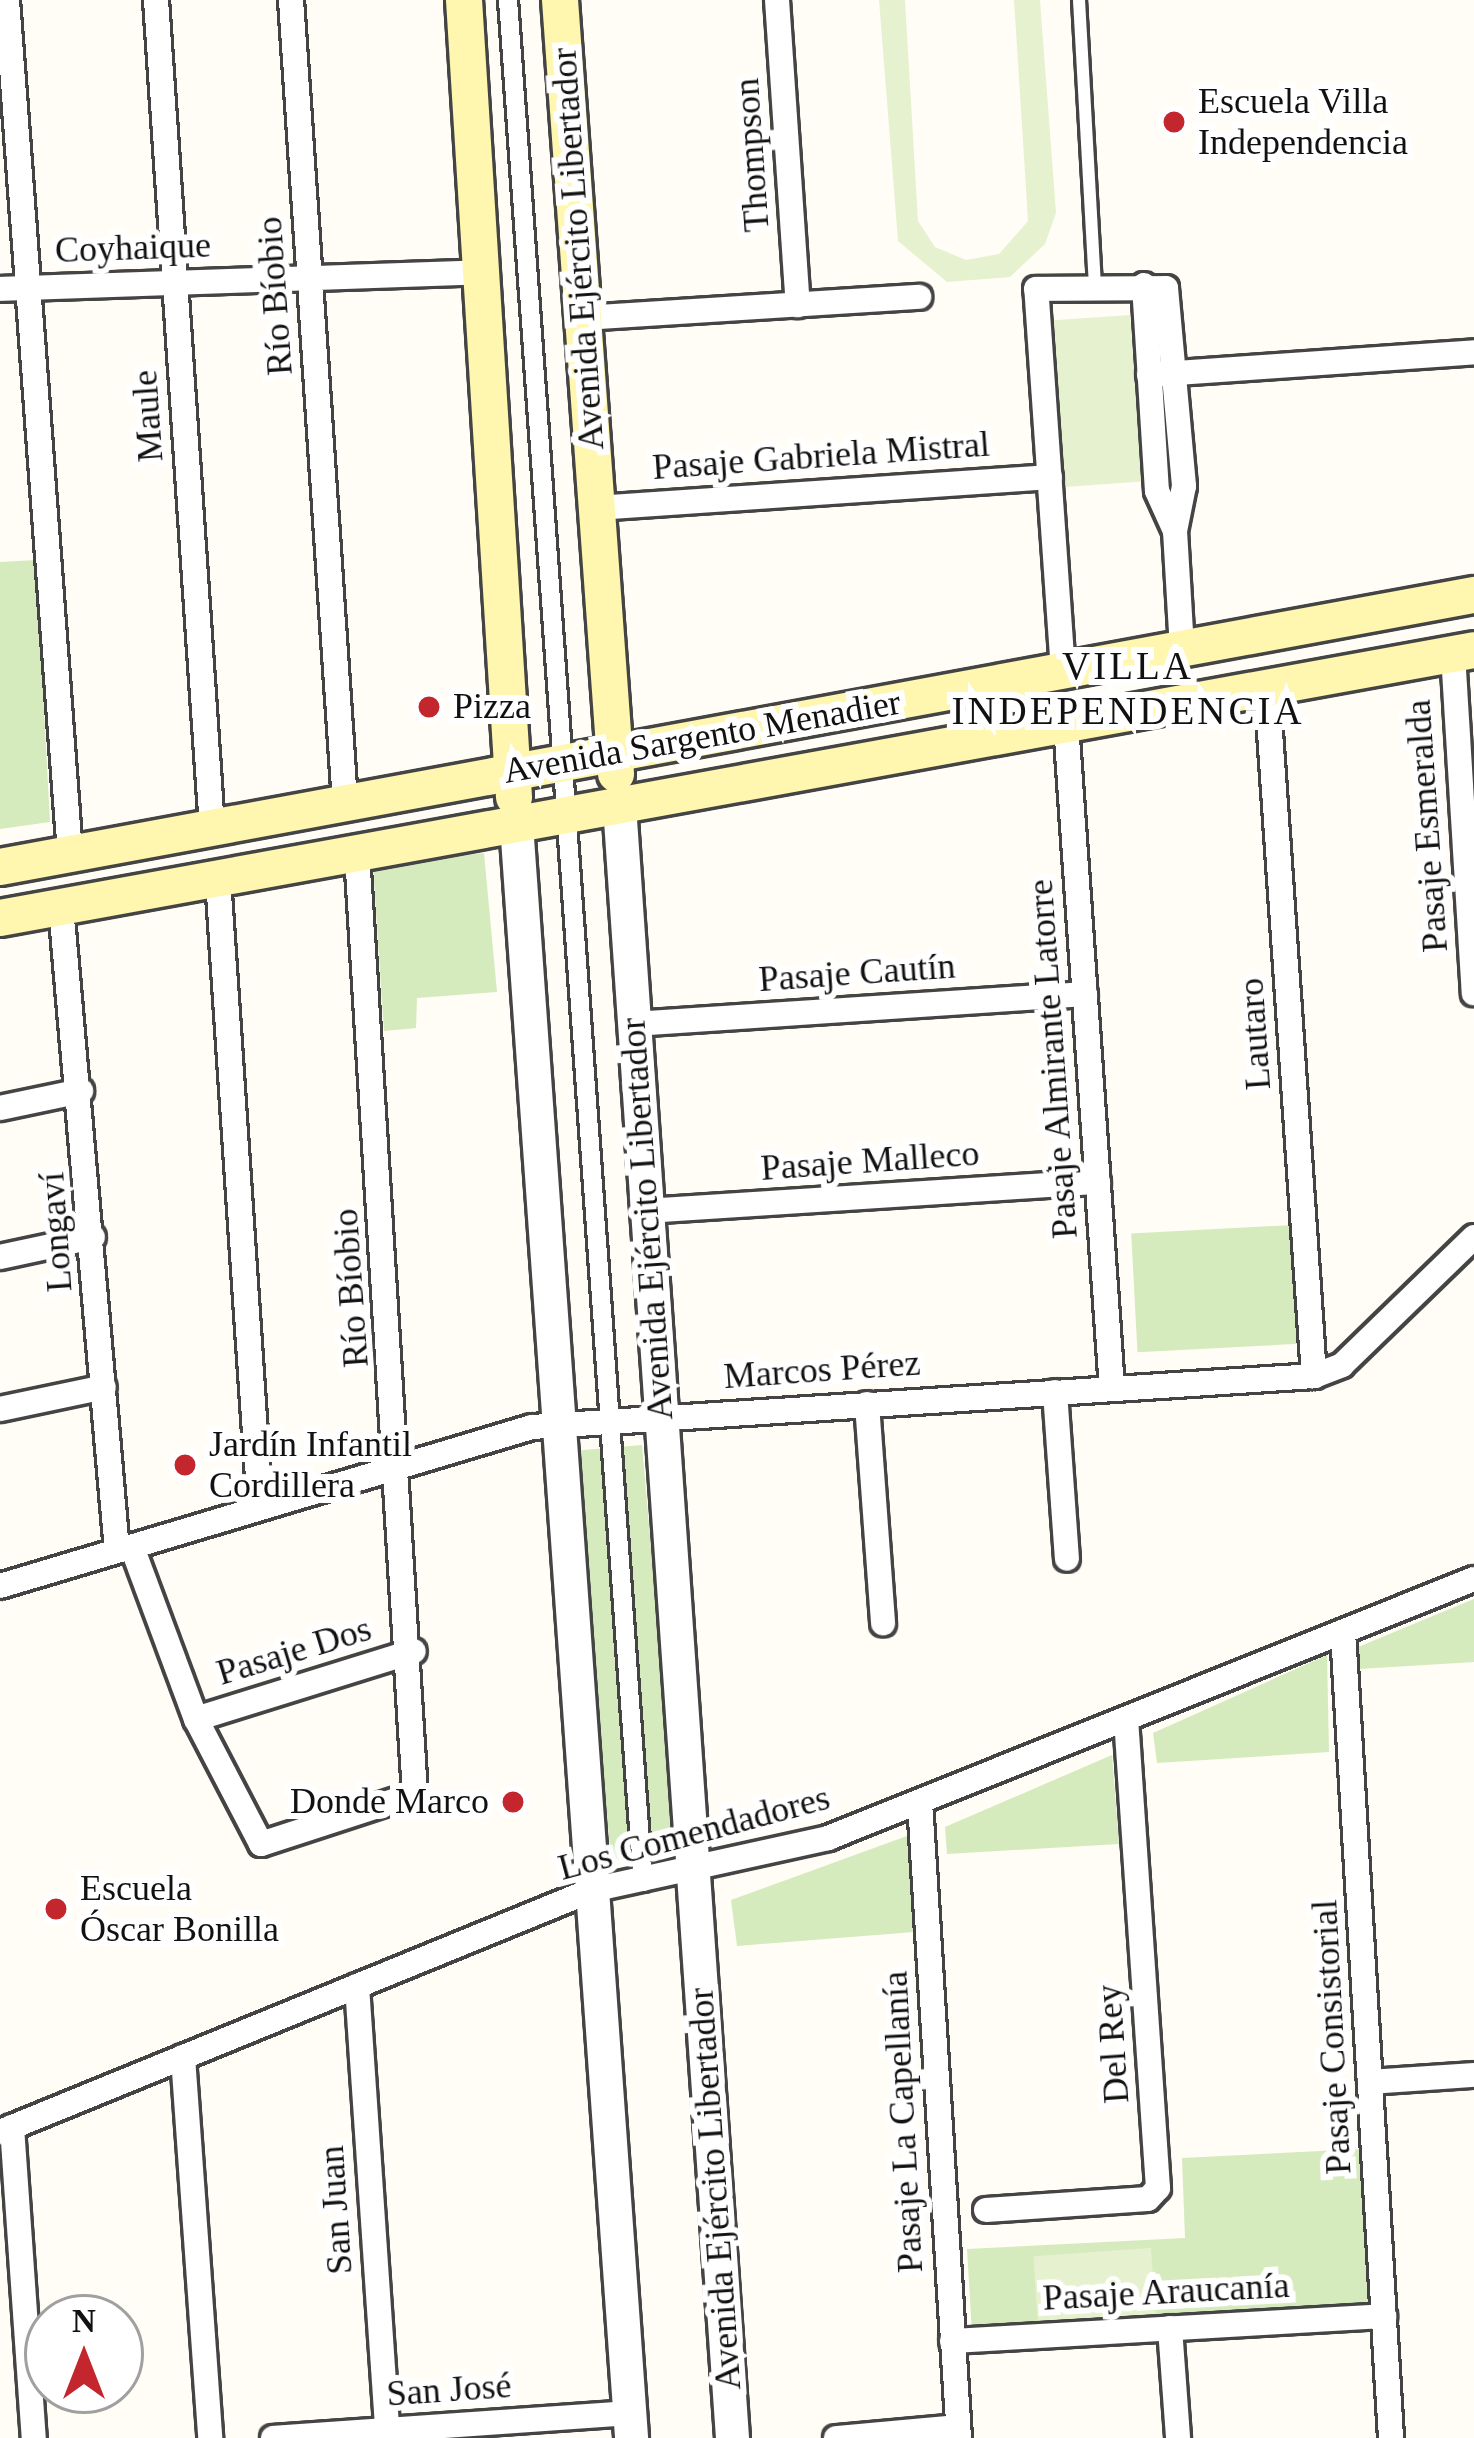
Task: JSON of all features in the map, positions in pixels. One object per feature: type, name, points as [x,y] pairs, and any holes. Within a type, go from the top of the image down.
[{"type":"main road","points":[[464,0],[485,272],[516,824]]},
{"type":"main road","name":"Avenida Ejército Libertador","points":[[560,0],[619,806]]},
{"type":"main road","name":"Avenida Sargento Menadier","points":[[0,867],[1474,595]]},
{"type":"main road","name":"Avenida Sargento Menadier","points":[[0,918],[1463,652]]},
{"type":"street","points":[[8,0],[70,854]]},
{"type":"street","name":"Maule","points":[[156,0],[212,827]]},
{"type":"street","name":"Río Bíobio","points":[[291,0],[345,803]]},
{"type":"street","points":[[508,0],[643,1882]]},
{"type":"street","name":"Thompson","points":[[777,0],[798,304]]},
{"type":"street","name":"Coyhaique","points":[[0,289],[485,272]]},
{"type":"street","points":[[1063,671],[1036,290],[1094,285],[1166,288],[1184,486],[1175,531],[1182,649]]},
{"type":"street","points":[[1144,285],[1157,491],[1175,531]]},
{"type":"street","points":[[583,318],[919,297]]},
{"type":"street","points":[[1149,375],[1474,352]]},
{"type":"street","name":"Pasaje Gabriela Mistral","points":[[597,508],[1050,477]]},
{"type":"street","name":"Pasaje Esmeralda","points":[[1463,652],[1474,993]]},
{"type":"street","name":"Lautaro","points":[[1267,688],[1314,1376]]},
{"type":"street","name":"Pasaje Almirante Latorre","points":[[1066,724],[1112,1388]]},
{"type":"street","name":"Avenida Ejército Libertador","points":[[619,806],[732,2438]]},
{"type":"street","points":[[516,824],[630,2426]]},
{"type":"street","name":"Río Bíobio","points":[[267,1847],[419,1790],[414,1651],[358,854]]},
{"type":"street","points":[[218,879],[260,1508]]},
{"type":"street","name":"Longaví","points":[[61,907],[104,1387],[125,1549],[196,1719],[267,1847]]},
{"type":"street","name":"Pasaje Cautín","points":[[634,1024],[1085,994]]},
{"type":"street","points":[[0,1108],[81,1090]]},
{"type":"street","name":"Pasaje Malleco","points":[[646,1211],[1098,1182]]},
{"type":"street","name":"Marcos Pérez","points":[[0,1586],[400,1466],[556,1425],[1314,1376],[1342,1365],[1474,1237]]},
{"type":"street","points":[[0,1257],[93,1238]]},
{"type":"street","points":[[0,1409],[104,1387]]},
{"type":"street","points":[[1055,1392],[1067,1559]]},
{"type":"street","points":[[867,1404],[883,1623]]},
{"type":"street","name":"Los Comendadores","points":[[6,2129],[592,1890],[693,1875],[920,1802],[1474,1579]]},
{"type":"street","name":"Pasaje Consistorial","points":[[1343,1632],[1391,2438]]},
{"type":"street","name":"Pasaje Dos","points":[[196,1719],[414,1651]]},
{"type":"street","name":"Del Rey","points":[[986,2210],[1148,2199],[1158,2188],[1126,1719]]},
{"type":"street","name":"Pasaje La Capellanía","points":[[920,1802],[958,2433]]},
{"type":"street","name":"San Juan","points":[[358,1986],[387,2430]]},
{"type":"street","points":[[183,2057],[210,2438]]},
{"type":"street","points":[[1370,2082],[1474,2075]]},
{"type":"street","points":[[6,2129],[34,2438]]},
{"type":"street","name":"Pasaje Araucanía","points":[[952,2341],[1384,2315]]},
{"type":"street","points":[[1170,2328],[1178,2438]]},
{"type":"street","name":"San José","points":[[273,2438],[387,2430],[424,2433],[630,2426]]},
{"type":"street","points":[[836,2438],[958,2433]]},
{"type":"lane","points":[[1079,0],[1094,285]]},
{"type":"green space","points":[[879,0],[905,0],[918,221],[935,247],[966,260],[999,254],[1028,221],[1014,0],[1040,0],[1056,213],[1045,244],[1010,277],[947,282],[898,241]]},
{"type":"green space","points":[[1130,315],[1142,482],[1062,487],[1050,321]]},
{"type":"green space","points":[[36,560],[50,822],[0,829],[0,562]]},
{"type":"green space","points":[[484,853],[497,992],[417,998],[416,1028],[384,1031],[373,866]]},
{"type":"green space","points":[[1292,1225],[1298,1344],[1137,1352],[1131,1233]]},
{"type":"green space","points":[[642,1445],[678,1854],[611,1860],[575,1451]]},
{"type":"green space","points":[[1474,1599],[1474,1662],[1359,1669],[1358,1647]]},
{"type":"green space","points":[[1327,1655],[1329,1752],[1157,1763],[1153,1733]]},
{"type":"green space","points":[[1112,1755],[1119,1844],[947,1854],[945,1827]]},
{"type":"green space","points":[[907,1836],[914,1932],[737,1946],[731,1900]]},
{"type":"green space","points":[[1361,2149],[1370,2313],[972,2334],[967,2249],[1185,2238],[1182,2158]]},
{"type":"green space","points":[[1151,2248],[1156,2318],[1038,2326],[1033,2256]]},
{"type":"place","name":"Escuela Villa Independencia","points":[[1174,122]]},
{"type":"place","name":"Pizza","points":[[429,707]]},
{"type":"place","name":"Jardín Infantil Cordillera","points":[[185,1465]]},
{"type":"place","name":"Donde Marco","points":[[513,1802]]},
{"type":"place","name":"Escuela Óscar Bonilla","points":[[56,1909]]},
{"type":"district","name":"VILLA INDEPENDENCIA","points":[[1128,690]]}]
